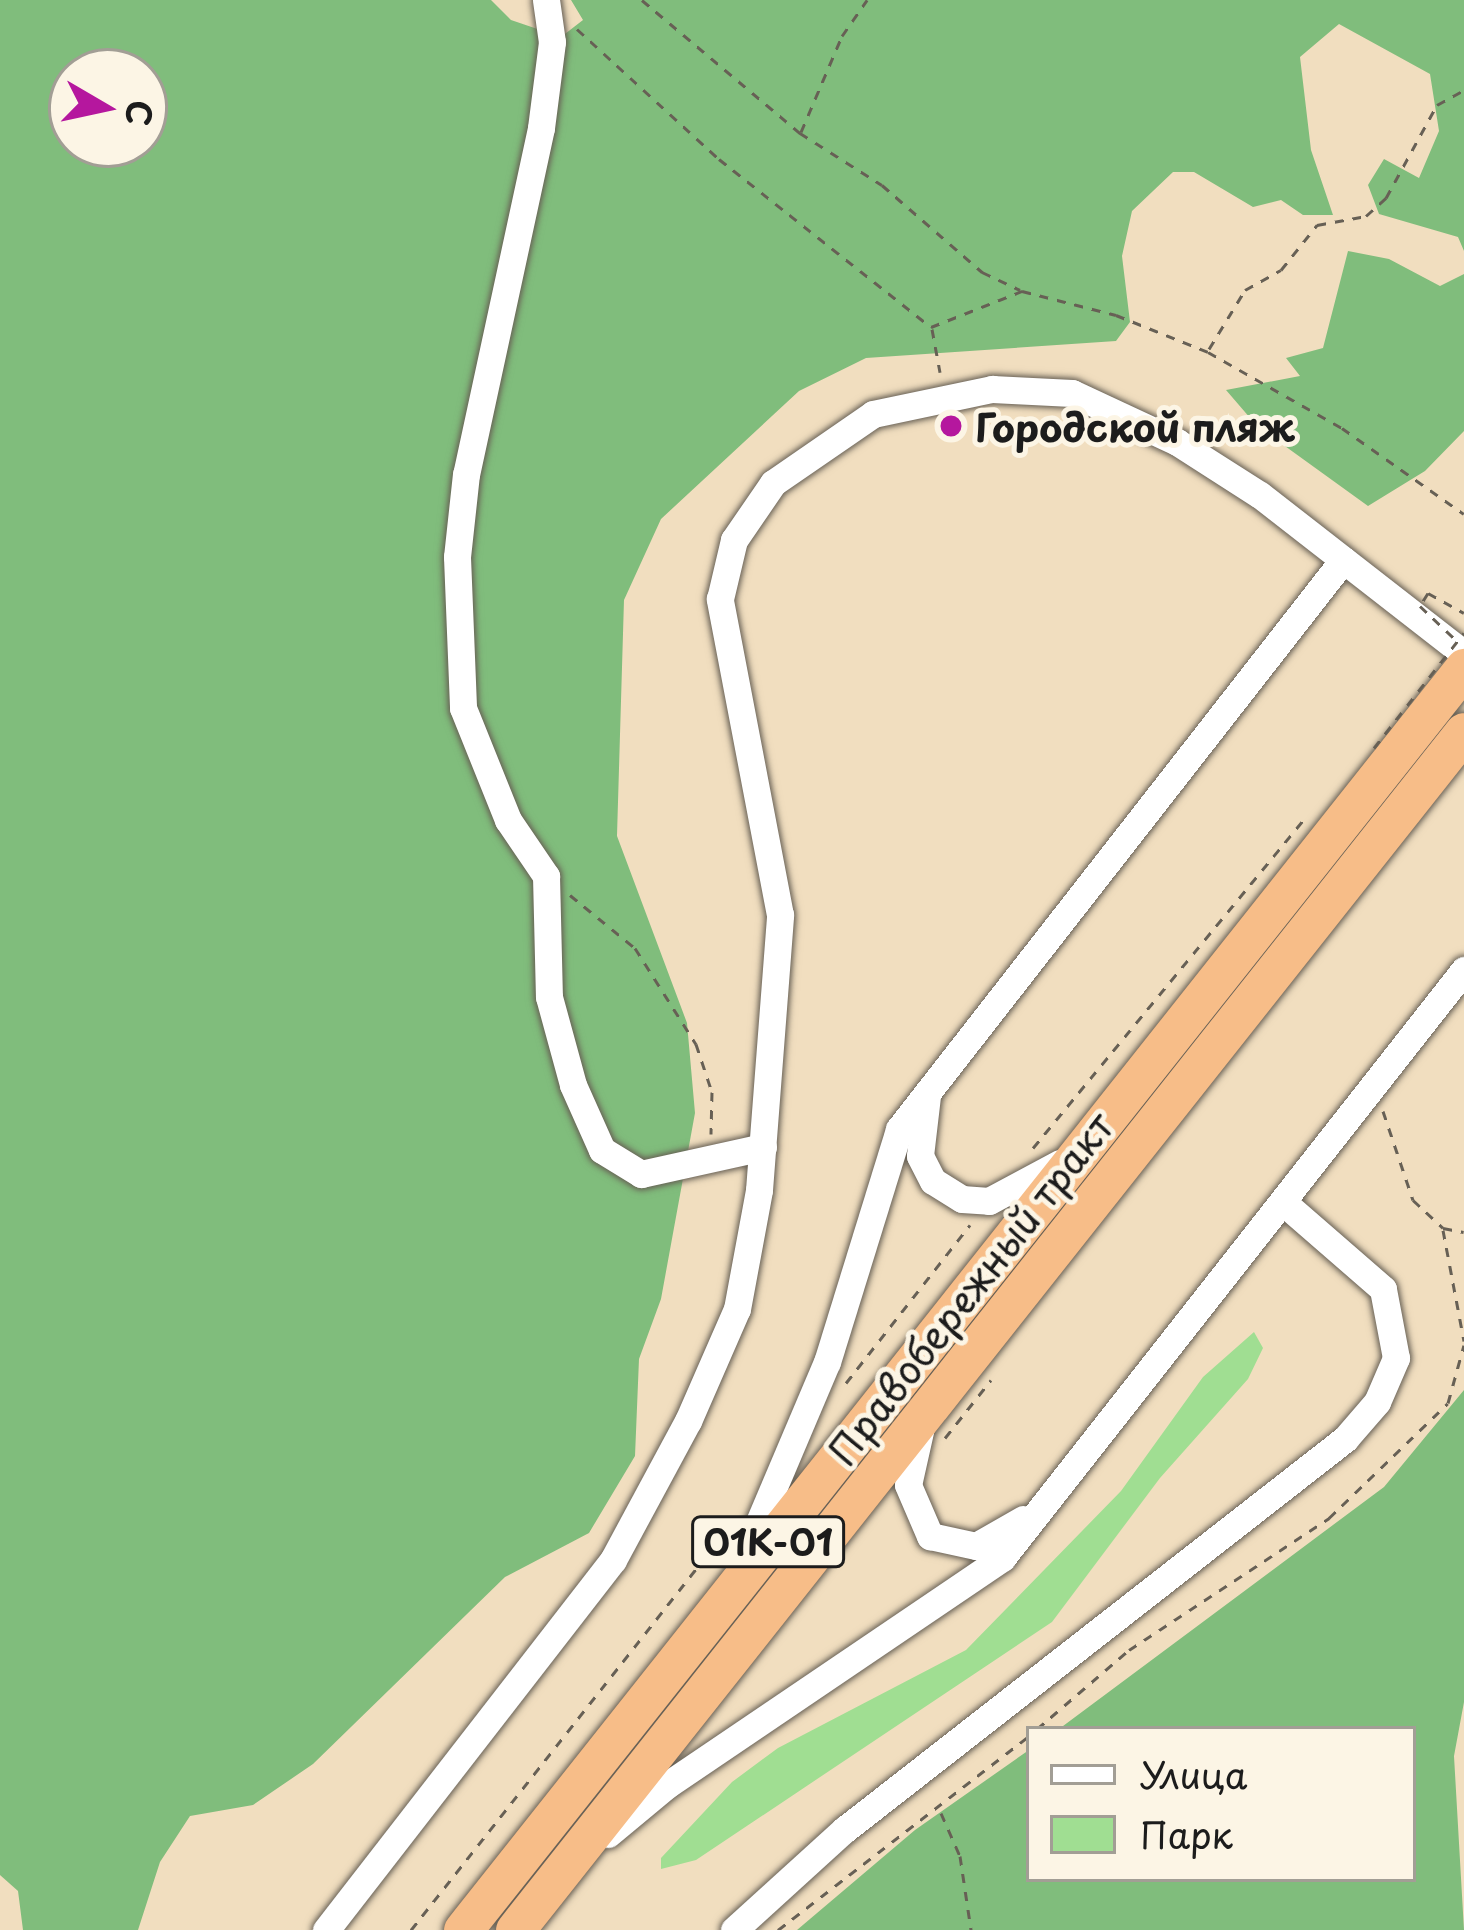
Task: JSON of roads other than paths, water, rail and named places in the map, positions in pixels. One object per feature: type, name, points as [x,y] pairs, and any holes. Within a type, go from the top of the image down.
[{"type":"highway","name":"01К-01","points":[[1386,764],[1462,655]]},
{"type":"highway","name":"01К-01","points":[[1386,764],[1464,732]]},
{"type":"highway","name":"Правобережный тракт","points":[[463,1930],[1386,764]]},
{"type":"highway","name":"Правобережный тракт","points":[[515,1930],[930,1406],[1386,764]]},
{"type":"street","points":[[546,1],[552,42],[541,128],[466,474],[457,557],[463,708],[508,820],[546,876],[549,997],[573,1085],[602,1150],[641,1174],[763,1147]]},
{"type":"street","points":[[326,1930],[613,1560],[688,1421],[736,1309],[763,1147],[780,915],[720,598],[734,540],[773,483],[873,414],[944,394],[1034,386],[1105,405],[1177,442],[1342,560],[1462,655]]},
{"type":"street","points":[[731,1589],[827,1362],[899,1129],[929,1084],[1342,560]]},
{"type":"street","points":[[544,1894],[667,1785],[1002,1558],[1464,970]]},
{"type":"street","points":[[929,1084],[920,1156],[947,1190],[989,1201],[1074,1154]]},
{"type":"street","points":[[734,1930],[844,1830],[1345,1439],[1377,1402],[1396,1358],[1383,1289],[1282,1202]]},
{"type":"street","points":[[930,1406],[912,1448],[908,1485],[930,1536],[952,1546],[1010,1532],[1073,1470]]},
{"type":"place","name":"Городской пляж","points":[[951,426]]}]
